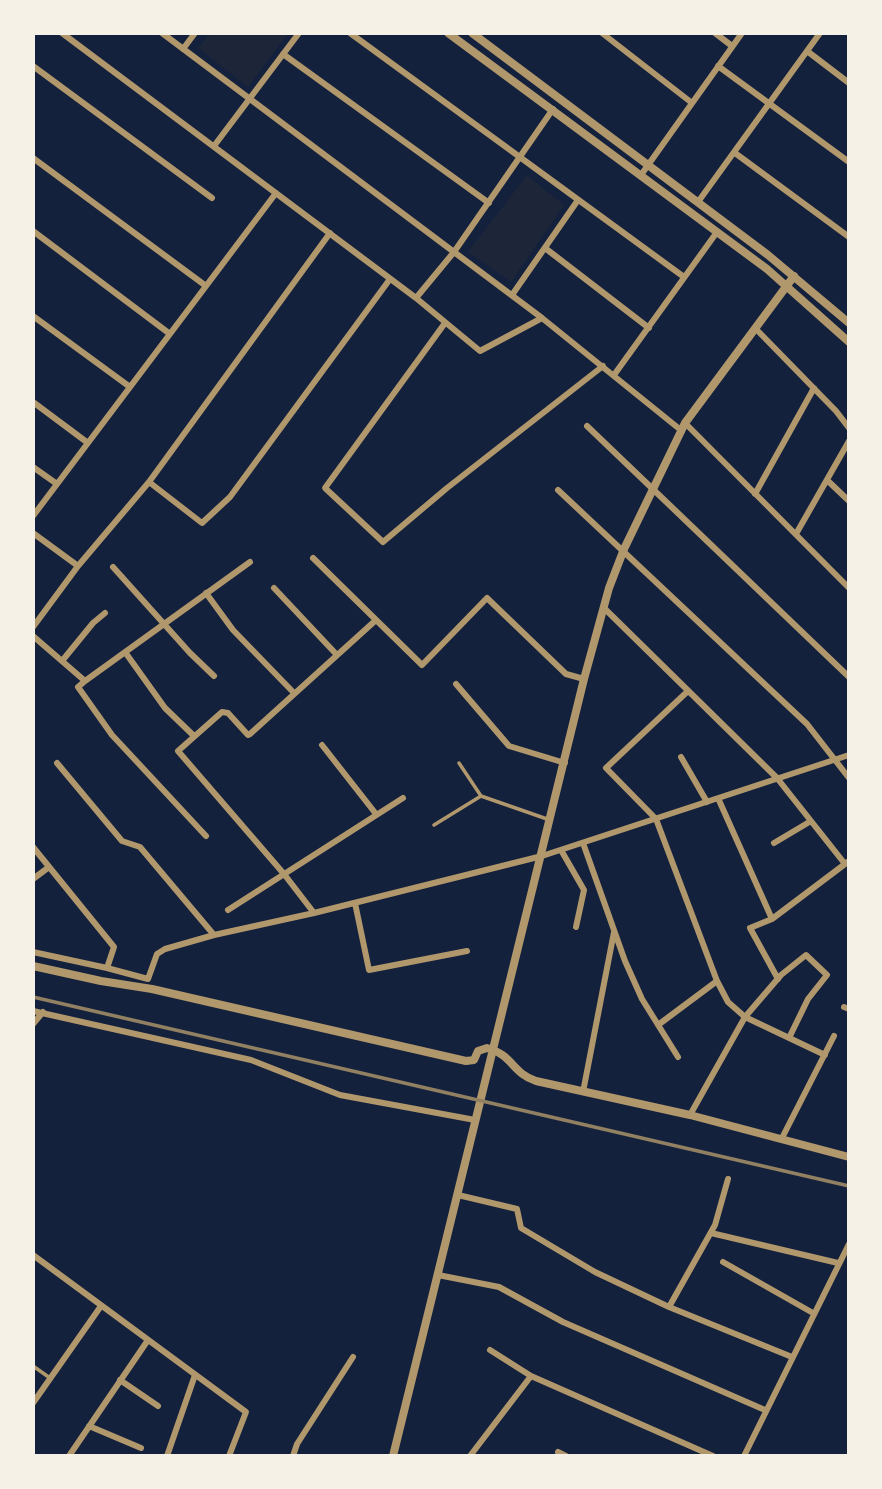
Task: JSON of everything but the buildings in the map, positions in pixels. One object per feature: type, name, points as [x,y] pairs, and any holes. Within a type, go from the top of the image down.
[{"type":"street","points":[[62,33],[416,298],[480,351],[542,318]]},
{"type":"street","points":[[162,33],[684,427],[849,588]]},
{"type":"street","points":[[183,49],[195,33]]},
{"type":"street","points":[[214,146],[299,33]]},
{"type":"street","points":[[350,33],[684,278]]},
{"type":"street","points":[[448,33],[717,232],[787,286],[849,342]]},
{"type":"street","points":[[472,33],[698,202],[794,276],[849,323]]},
{"type":"street","points":[[602,33],[692,103]]},
{"type":"street","points":[[715,33],[732,46]]},
{"type":"street","points":[[641,175],[742,33]]},
{"type":"street","points":[[698,202],[820,33]]},
{"type":"street","points":[[807,51],[849,83]]},
{"type":"street","points":[[283,54],[489,203]]},
{"type":"street","points":[[33,66],[212,198]]},
{"type":"street","points":[[718,66],[849,162]]},
{"type":"street","points":[[416,298],[454,252],[553,109]]},
{"type":"street","points":[[735,153],[849,237]]},
{"type":"street","points":[[33,158],[206,286]]},
{"type":"street","points":[[33,516],[276,193]]},
{"type":"street","points":[[512,295],[578,200]]},
{"type":"street","points":[[33,231],[170,334]]},
{"type":"street","points":[[614,375],[717,232]]},
{"type":"street","points":[[33,627],[78,566],[149,482],[330,233]]},
{"type":"street","points":[[545,248],[649,328]]},
{"type":"street","points":[[393,1456],[584,679],[624,549],[684,427],[794,276]]},
{"type":"street","points":[[149,482],[202,523],[230,497],[390,279]]},
{"type":"street","points":[[33,316],[130,387]]},
{"type":"street","points":[[446,323],[325,488],[383,542],[447,488],[603,366]]},
{"type":"street","points":[[755,328],[849,428]]},
{"type":"street","points":[[755,494],[814,388]]},
{"type":"street","points":[[33,402],[88,443]]},
{"type":"street","points":[[587,426],[849,677]]},
{"type":"street","points":[[796,534],[849,441]]},
{"type":"street","points":[[33,467],[57,484]]},
{"type":"street","points":[[827,480],[849,502]]},
{"type":"street","points":[[558,490],[624,549],[807,724],[849,778]]},
{"type":"street","points":[[33,533],[78,566]]},
{"type":"street","points":[[313,558],[422,665],[487,598],[566,674],[584,679]]},
{"type":"street","points":[[206,836],[112,735],[78,687],[250,562]]},
{"type":"street","points":[[113,567],[214,676]]},
{"type":"street","points":[[274,588],[337,655]]},
{"type":"street","points":[[206,593],[233,630],[294,693]]},
{"type":"street","points":[[604,608],[777,778],[847,863],[772,919],[750,928],[778,979]]},
{"type":"street","points":[[62,661],[93,623],[106,613]]},
{"type":"street","points":[[314,913],[178,751],[193,735],[226,712],[248,735],[376,620]]},
{"type":"street","points":[[33,636],[85,681]]},
{"type":"street","points":[[125,652],[165,708],[193,735]]},
{"type":"street","points":[[456,684],[509,746],[565,763]]},
{"type":"street","points":[[688,691],[606,768],[656,818],[717,981],[728,1002],[745,1017],[825,1055]]},
{"type":"street","points":[[322,745],[376,814]]},
{"type":"street","points":[[152,989],[148,979],[157,954],[165,949],[542,856],[849,755]]},
{"type":"street","points":[[681,757],[707,802]]},
{"type":"street","points":[[57,763],[122,841],[140,847],[214,935]]},
{"type":"street","points":[[228,910],[403,798]]},
{"type":"street","points":[[718,798],[772,919]]},
{"type":"street","points":[[774,844],[811,821]]},
{"type":"street","points":[[583,843],[642,999],[678,1057]]},
{"type":"street","points":[[33,847],[114,947],[107,968]]},
{"type":"street","points":[[561,850],[584,890],[576,927]]},
{"type":"street","points":[[33,879],[49,867]]},
{"type":"street","points":[[355,903],[369,970],[467,951]]},
{"type":"street","points":[[583,1092],[614,930]]},
{"type":"street","points":[[33,952],[148,979]]},
{"type":"street","points":[[690,1115],[745,1017],[778,979],[806,955],[827,975],[808,999],[789,1038]]},
{"type":"street","points":[[33,966],[152,989],[466,1062],[474,1060],[481,1049],[493,1049],[504,1054],[528,1079],[690,1115],[849,1157]]},
{"type":"street","points":[[658,1025],[717,981]]},
{"type":"street","points":[[33,1011],[251,1060],[340,1095],[475,1120]]},
{"type":"street","points":[[33,1024],[43,1012]]},
{"type":"street","points":[[782,1138],[834,1036]]},
{"type":"street","points":[[669,1307],[715,1225],[728,1179]]},
{"type":"street","points":[[458,1195],[517,1209],[521,1228],[595,1272],[669,1307],[792,1357]]},
{"type":"street","points":[[711,1233],[838,1263]]},
{"type":"street","points":[[744,1456],[849,1244]]},
{"type":"street","points":[[33,1255],[246,1412],[229,1456]]},
{"type":"street","points":[[723,1262],[813,1313]]},
{"type":"street","points":[[438,1275],[499,1287],[563,1322],[765,1410]]},
{"type":"street","points":[[33,1403],[101,1306]]},
{"type":"street","points":[[69,1456],[148,1340]]},
{"type":"street","points":[[490,1350],[531,1376],[713,1456]]},
{"type":"street","points":[[293,1456],[297,1444],[353,1357]]},
{"type":"street","points":[[167,1456],[195,1376]]},
{"type":"street","points":[[470,1456],[531,1376]]},
{"type":"street","points":[[120,1380],[158,1406]]},
{"type":"street","points":[[89,1426],[141,1448]]},
{"type":"street","points":[[558,1452],[566,1456]]},
{"type":"lane","points":[[459,763],[481,796],[550,820]]},
{"type":"lane","points":[[434,825],[481,796]]},
{"type":"lane","points":[[33,1366],[50,1378]]},
{"type":"shaded area","points":[[210,33],[288,33],[248,87],[198,48]]},
{"type":"shaded area","points":[[527,175],[564,205],[511,282],[468,252]]},
{"type":"railway","points":[[33,997],[849,1186]]}]
